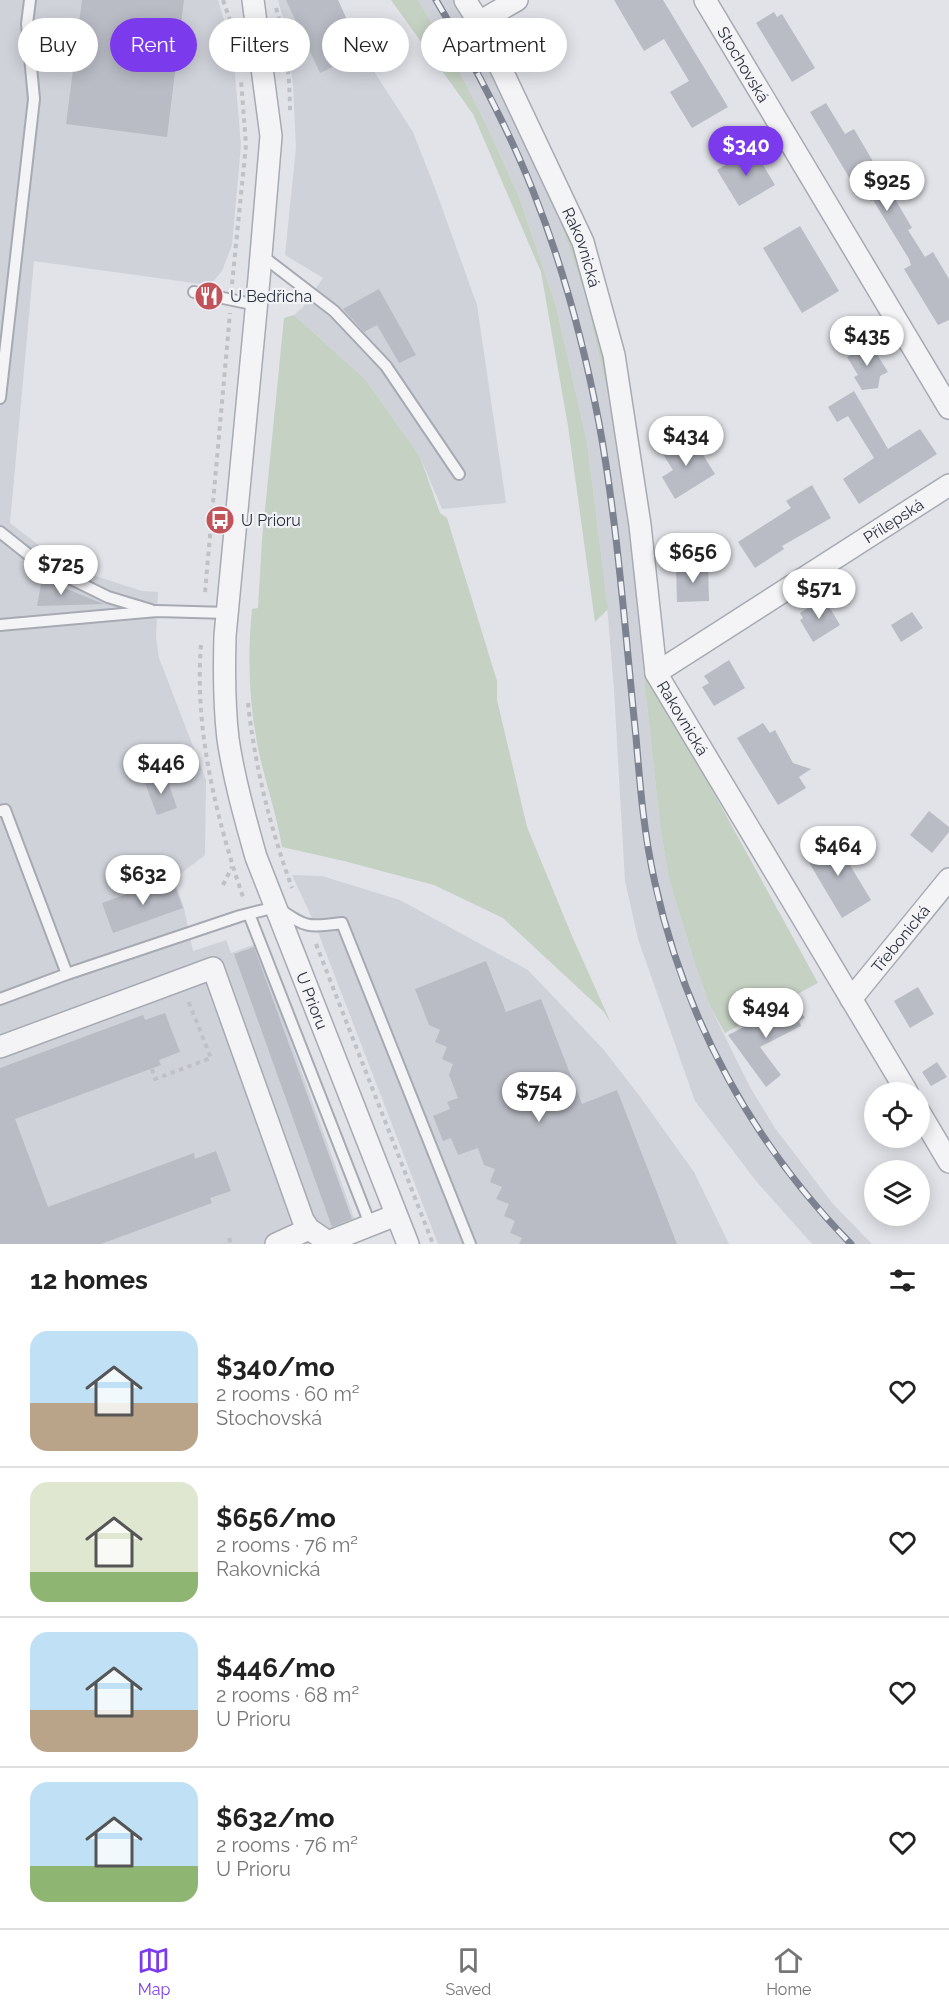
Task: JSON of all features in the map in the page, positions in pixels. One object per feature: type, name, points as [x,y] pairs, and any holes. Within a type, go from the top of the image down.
[{"type":"street","name":"U Prioru","points":[[253,0],[271,136],[225,636],[224,685],[228,739],[240,799],[256,857],[408,1244]]},
{"type":"street","name":"Rakovnická","points":[[465,0],[476,18]]},
{"type":"street","points":[[486,18],[517,0]]},
{"type":"street","name":"Stochovská","points":[[705,0],[949,408]]},
{"type":"street","name":"Rakovnická","points":[[502,72],[582,242],[614,356],[640,525],[656,673],[901,1082]]},
{"type":"street","name":"Přílepská","points":[[656,673],[949,485]]},
{"type":"street","name":"Třebonická","points":[[851,999],[949,879]]},
{"type":"street","points":[[0,1047],[213,968],[303,1220],[319,1238]]},
{"type":"street","points":[[930,1130],[949,1162]]},
{"type":"street","points":[[276,1244],[319,1238],[396,1215]]},
{"type":"lane","points":[[0,398],[34,99],[27,24],[30,0]]},
{"type":"lane","points":[[261,255],[334,311],[386,366],[459,474]]},
{"type":"lane","points":[[194,292],[257,305]]},
{"type":"lane","points":[[0,532],[39,563],[68,578],[108,597],[157,611]]},
{"type":"lane","points":[[0,625],[157,611],[228,613]]},
{"type":"lane","points":[[0,811],[5,810],[67,974]]},
{"type":"lane","points":[[0,999],[67,974],[276,907],[301,924],[316,927],[342,923],[471,1244]]},
{"type":"lane","points":[[249,914],[370,1224]]},
{"type":"path","points":[[248,693],[253,746],[270,824],[293,890]]},
{"type":"path","points":[[223,885],[233,866]]},
{"type":"path","points":[[316,944],[433,1244]]},
{"type":"path","points":[[152,1069],[156,1079],[211,1058],[180,980]]},
{"type":"path","points":[[229,1238],[231,1244]]},
{"type":"shaded area","points":[[0,0],[218,0],[223,18],[209,18],[209,72],[235,72],[241,145],[232,245],[222,271],[211,284],[201,284],[34,261],[10,523],[45,550],[86,573],[142,591],[158,592],[156,638],[159,658],[206,780],[205,855],[174,879],[184,908],[193,951],[226,940],[231,953],[256,944],[358,1229],[357,1244],[0,1244]]},
{"type":"shaded area","points":[[278,0],[338,0],[346,18],[322,18],[322,72],[374,72],[413,132],[477,305],[506,503],[442,509],[420,457],[366,380],[294,315],[303,307],[323,278],[285,255],[296,147],[291,72],[310,72],[310,18],[283,18]]},
{"type":"shaded area","points":[[418,0],[453,0],[464,18],[429,18]]},
{"type":"shaded area","points":[[460,72],[493,72],[548,185],[586,298],[617,437],[637,590],[660,825],[669,879],[695,964],[710,1006],[750,1087],[775,1128],[833,1204],[872,1244],[812,1244],[756,1181],[695,1101],[638,939],[625,881],[606,593],[587,442],[556,306],[519,197]]},
{"type":"shaded area","points":[[292,875],[322,876],[400,900],[528,970],[604,1050],[641,1098],[694,1172],[729,1244],[438,1244],[316,927]]},
{"type":"green space","points":[[391,0],[418,0],[429,18],[421,18],[421,42],[409,25],[409,18],[404,18]]},
{"type":"green space","points":[[453,0],[458,0],[470,18],[464,18]]},
{"type":"green space","points":[[443,72],[460,72],[487,126],[519,197],[556,306],[587,442],[608,609],[595,622],[568,426],[541,272],[473,114]]},
{"type":"green space","points":[[494,72],[498,72],[554,190],[576,246],[605,354],[617,420],[649,675],[818,983],[725,1033],[710,1006],[669,879],[660,825],[637,590],[617,437],[586,298],[548,185],[515,112]]},
{"type":"green space","points":[[294,315],[366,380],[420,457],[440,513],[447,518],[497,681],[497,700],[527,827],[611,1023],[603,1011],[503,918],[434,885],[282,847],[256,739],[251,702],[250,646],[252,609],[258,608],[262,540],[284,318]]},
{"type":"building","points":[[82,0],[184,0],[182,18],[110,18],[110,72],[175,72],[167,137],[66,124],[73,72],[98,72],[98,18],[80,18]]},
{"type":"building","points":[[286,0],[338,0],[346,18],[322,18],[322,72],[320,73],[310,52],[310,18],[294,18]]},
{"type":"building","points":[[614,0],[663,0],[728,107],[692,128],[670,92],[689,81],[664,39],[644,51]]},
{"type":"building","points":[[774,12],[777,17],[782,14],[815,68],[792,82],[756,23]]},
{"type":"building","points":[[826,103],[845,134],[854,129],[912,228],[908,230],[925,257],[933,252],[949,279],[949,320],[938,325],[904,269],[911,265],[909,259],[873,200],[871,201],[868,195],[862,199],[810,112]]},
{"type":"building","points":[[753,148],[775,185],[739,206],[717,170]]},
{"type":"building","points":[[800,226],[839,291],[802,313],[763,248]]},
{"type":"building","points":[[379,289],[416,355],[399,363],[377,325],[364,332],[343,309]]},
{"type":"building","points":[[870,343],[888,372],[880,376],[878,388],[862,390],[854,377],[858,375],[847,357]]},
{"type":"building","points":[[854,391],[888,449],[920,429],[937,454],[859,504],[843,479],[874,458],[848,416],[837,422],[828,407]]},
{"type":"building","points":[[690,434],[715,474],[675,499],[662,477],[673,470],[661,451]]},
{"type":"building","points":[[812,485],[831,518],[782,546],[784,549],[755,568],[738,542],[791,508],[786,501]]},
{"type":"building","points":[[708,566],[709,601],[677,602],[676,567]]},
{"type":"building","points":[[42,579],[104,604],[106,604],[37,606]]},
{"type":"building","points":[[824,598],[840,625],[813,642],[800,620],[803,618],[800,613]]},
{"type":"building","points":[[912,612],[923,628],[901,642],[891,625]]},
{"type":"building","points":[[729,660],[745,688],[714,706],[702,687],[709,683],[704,676]]},
{"type":"building","points":[[763,723],[770,733],[775,730],[793,763],[811,769],[799,777],[806,788],[778,805],[737,738]]},
{"type":"building","points":[[166,776],[177,808],[157,815],[145,783]]},
{"type":"building","points":[[929,811],[949,827],[949,832],[932,853],[910,835]]},
{"type":"building","points":[[833,837],[871,900],[842,918],[804,854]]},
{"type":"building","points":[[172,878],[183,908],[113,933],[102,903]]},
{"type":"building","points":[[254,947],[352,1219],[332,1227],[234,954]]},
{"type":"building","points":[[486,961],[506,1012],[541,999],[582,1104],[617,1090],[677,1244],[519,1244],[522,1238],[510,1233],[515,1221],[504,1216],[509,1204],[496,1199],[502,1187],[490,1182],[495,1169],[484,1165],[478,1148],[458,1155],[451,1138],[443,1141],[433,1116],[450,1109],[447,1102],[458,1098],[449,1075],[453,1064],[442,1059],[447,1047],[435,1042],[440,1030],[429,1025],[415,989]]},
{"type":"building","points":[[918,987],[934,1014],[910,1028],[894,1001]]},
{"type":"building","points":[[794,1002],[805,1018],[799,1021],[801,1026],[760,1047],[781,1075],[766,1087],[728,1035]]},
{"type":"building","points":[[165,1013],[180,1052],[159,1060],[161,1065],[15,1119],[48,1207],[194,1153],[195,1159],[216,1151],[231,1191],[210,1198],[212,1203],[101,1244],[0,1244],[0,1068],[143,1015],[145,1020]]},
{"type":"building","points":[[937,1062],[947,1077],[931,1086],[922,1072]]},
{"type":"railway","points":[[436,0],[463,46],[523,166],[554,248],[579,335],[606,462],[645,829],[655,883],[684,983],[704,1031],[754,1122],[783,1165],[851,1244]]},
{"type":"place","name":"U Bedřicha","points":[[209,296]]},
{"type":"place","name":"U Prioru","points":[[220,520]]}]
